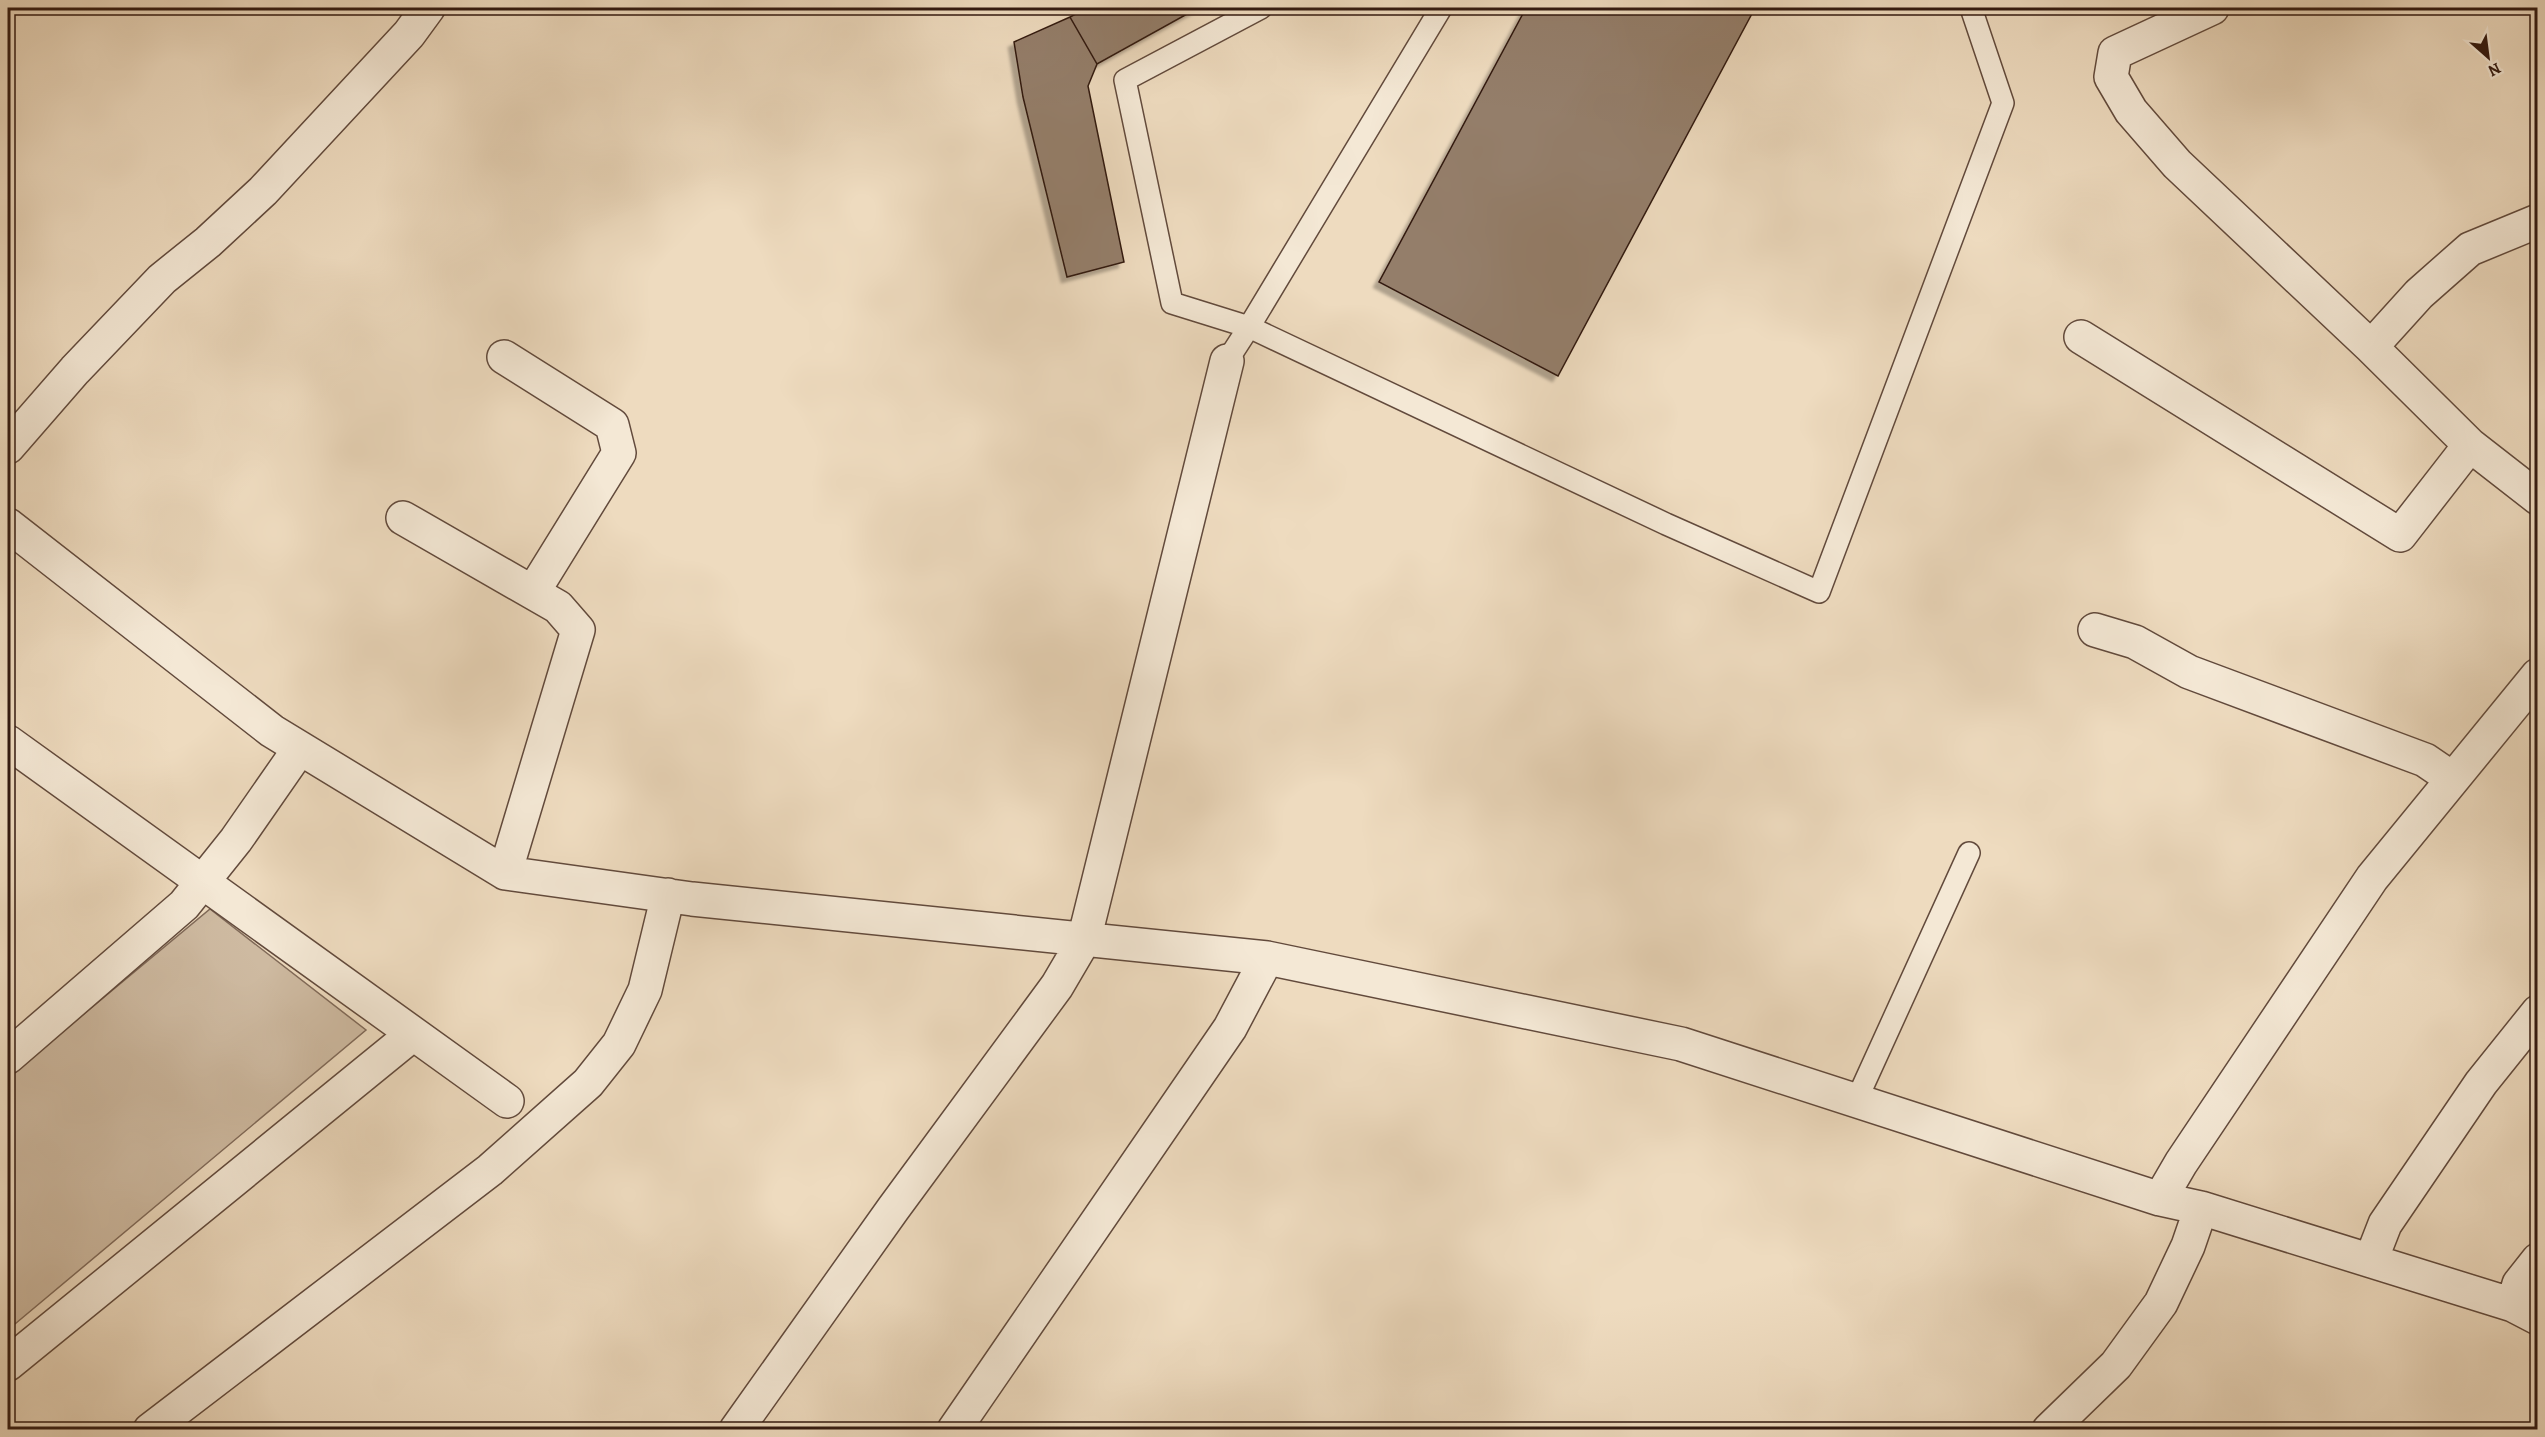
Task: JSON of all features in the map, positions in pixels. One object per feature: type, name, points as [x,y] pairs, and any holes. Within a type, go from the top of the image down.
[{"type":"street","points":[[8,447],[75,370],[162,279],[208,242],[263,190],[409,34],[428,8]]},
{"type":"street","points":[[2212,8],[2115,53],[2110,77],[2131,111],[2177,164],[2371,347],[2470,445],[2538,498]]},
{"type":"street","points":[[2371,347],[2419,294],[2470,249],[2538,221]]},
{"type":"street","points":[[2081,337],[2400,535],[2470,445]]},
{"type":"street","points":[[504,357],[612,425],[619,453],[533,592]]},
{"type":"street","points":[[736,1430],[893,1209],[1057,986],[1084,940],[1227,362]]},
{"type":"street","points":[[403,518],[558,607],[578,630],[505,873]]},
{"type":"street","points":[[8,525],[272,731],[505,873],[668,895],[1267,958],[1682,1044],[2160,1199],[2201,1208],[2371,1260],[2525,1311]]},
{"type":"street","points":[[2095,630],[2135,642],[2189,672],[2425,760],[2453,779]]},
{"type":"street","points":[[2160,1199],[2194,1144],[2372,878],[2538,675]]},
{"type":"street","points":[[8,742],[507,1101]]},
{"type":"street","points":[[8,1057],[184,904],[267,798],[300,748]]},
{"type":"street","points":[[150,1430],[490,1170],[588,1083],[619,1044],[645,990],[668,895]]},
{"type":"street","points":[[954,1430],[1230,1029],[1267,958]]},
{"type":"street","points":[[2371,1260],[2385,1224],[2481,1083],[2538,1012]]},
{"type":"street","points":[[8,1365],[413,1034]]},
{"type":"street","points":[[2049,1430],[2116,1365],[2161,1303],[2188,1246],[2201,1208]]},
{"type":"street","points":[[2525,1311],[2519,1284],[2538,1260]]},
{"type":"lane","points":[[1261,8],[1125,80],[1172,303],[1249,327],[1666,524],[1819,592],[2003,103],[1971,8]]},
{"type":"lane","points":[[1227,362],[1441,8]]},
{"type":"lane","points":[[1857,1099],[1969,853]]},
{"type":"shaded area","points":[[210,909],[366,1030],[9,1329],[8,1077]]},
{"type":"building","points":[[1087,8],[1198,8],[1097,64],[1070,17]]},
{"type":"building","points":[[1526,8],[1755,8],[1558,376],[1379,282]]},
{"type":"building","points":[[1070,17],[1097,64],[1088,86],[1124,262],[1067,277],[1023,97],[1014,42]]}]
